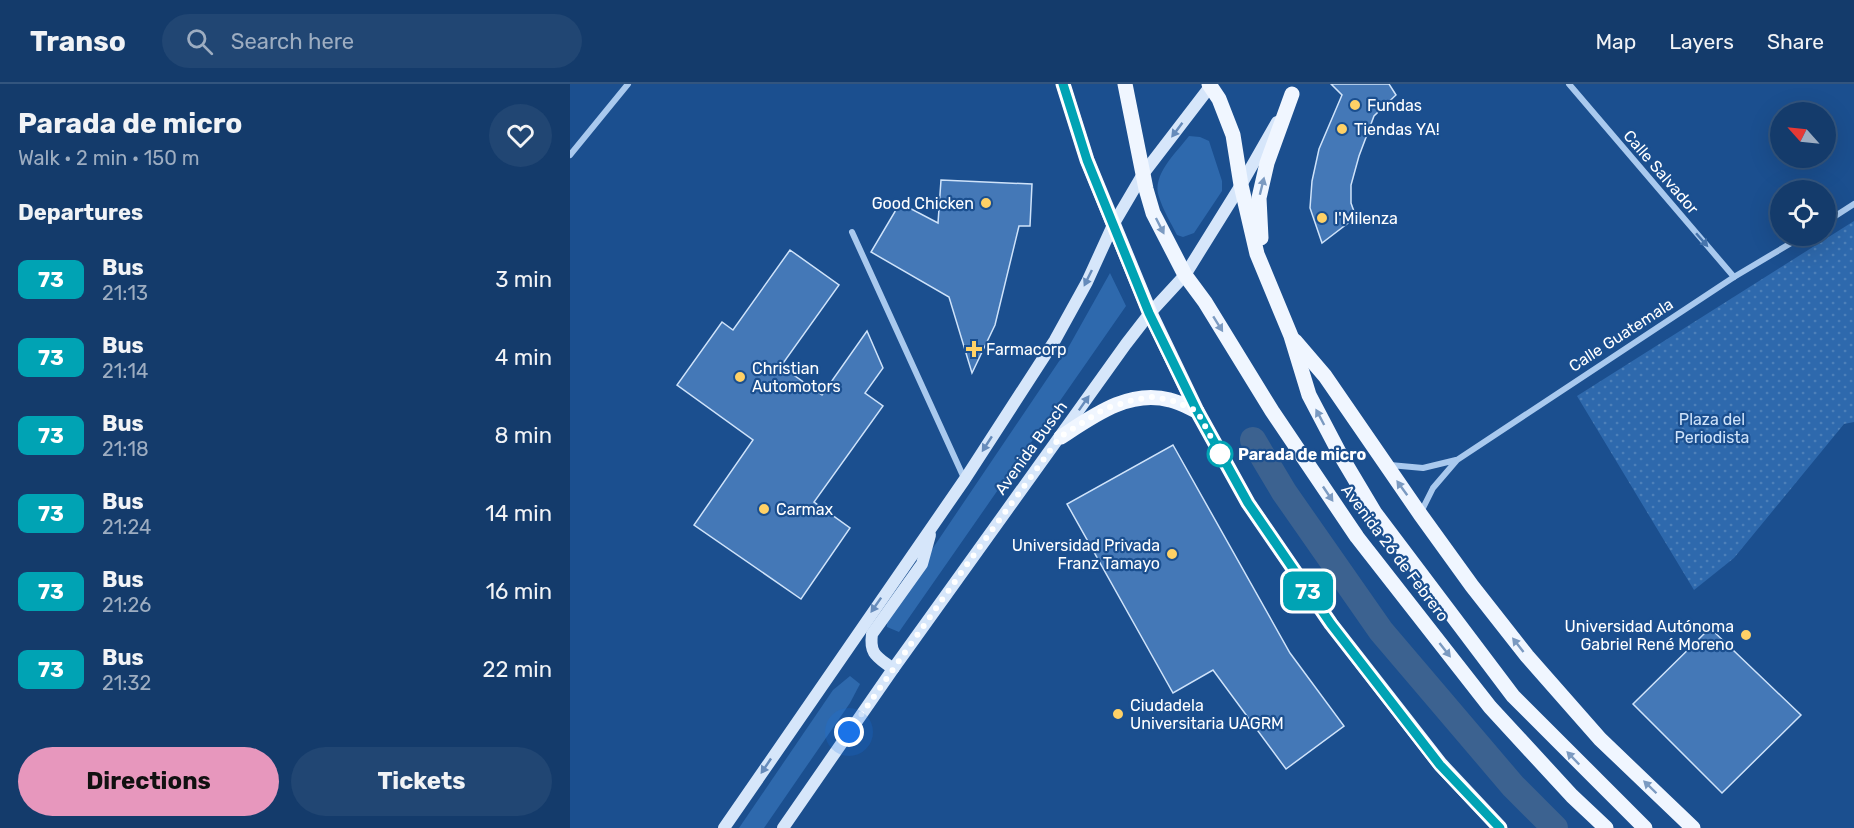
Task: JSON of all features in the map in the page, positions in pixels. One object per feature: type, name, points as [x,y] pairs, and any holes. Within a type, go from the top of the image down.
[{"type":"main road","points":[[1063,84],[1082,144],[1149,313],[1197,411],[1248,503],[1331,624],[1440,765],[1500,828]]},
{"type":"main road","name":"Avenida 26 de Febrero","points":[[1125,84],[1153,213],[1185,276],[1205,302],[1272,411],[1357,537],[1490,707],[1572,796],[1606,828]]},
{"type":"main road","points":[[723,828],[965,479],[1055,340],[1087,282],[1113,225],[1143,174],[1210,84]]},
{"type":"main road","name":"Avenida 26 de Febrero","points":[[1210,84],[1219,99],[1233,135],[1241,185],[1261,265],[1291,336],[1309,395],[1341,456],[1375,513],[1513,696],[1645,828]]},
{"type":"main road","points":[[1261,265],[1259,198],[1268,163],[1295,89]]},
{"type":"main road","name":"Avenida Busch","points":[[783,828],[892,669],[1149,313],[1185,276],[1241,185],[1295,89]]},
{"type":"main road","name":"Avenida 26 de Febrero","points":[[1291,336],[1325,375],[1384,464],[1472,586],[1527,656],[1600,739],[1693,828]]},
{"type":"main road","points":[[1060,437],[1104,409],[1133,400],[1152,397],[1171,400],[1197,411]]},
{"type":"main road","points":[[892,669],[873,654],[870,645],[872,634],[922,564],[933,525]]},
{"type":"street","points":[[570,155],[628,84]]},
{"type":"street","name":"Calle Salvador","points":[[1569,84],[1734,277]]},
{"type":"street","points":[[1836,216],[1854,204]]},
{"type":"street","points":[[852,232],[965,479]]},
{"type":"street","name":"Calle Guatemala","points":[[1420,514],[1433,488],[1457,460],[1734,277],[1786,246]]},
{"type":"street","name":"Calle Guatemala","points":[[1384,464],[1405,468],[1423,468],[1457,460]]},
{"type":"green space","points":[[1189,136],[1209,141],[1222,181],[1222,191],[1194,233],[1183,237],[1177,235],[1163,207],[1158,189],[1166,164]]},
{"type":"green space","name":"Plaza del Periodista","points":[[1854,221],[1854,422],[1844,424],[1734,558],[1694,590],[1577,396],[1814,246],[1836,246],[1836,232]]},
{"type":"green space","points":[[1110,273],[1126,306],[899,632],[887,627],[887,616],[1068,348]]},
{"type":"green space","points":[[850,676],[860,684],[850,703],[764,828],[739,828],[833,690]]},
{"type":"building","points":[[1331,84],[1389,84],[1396,95],[1374,116],[1359,156],[1351,185],[1351,203],[1356,217],[1322,243],[1310,208],[1312,181],[1319,149],[1342,95]]},
{"type":"building","points":[[941,180],[1032,184],[1030,226],[1019,226],[995,325],[972,373],[949,297],[871,252],[900,203],[938,223]]},
{"type":"building","name":"Christian Automotors","points":[[790,250],[839,285],[781,366],[822,395],[867,331],[883,368],[865,393],[883,406],[814,502],[850,528],[801,599],[694,525],[753,440],[677,385],[722,322],[733,330]]},
{"type":"building","name":"Universidad Privada Franz Tamayo","points":[[1173,445],[1290,653],[1344,726],[1286,769],[1213,670],[1173,693],[1067,504]]},
{"type":"building","points":[[1710,628],[1801,715],[1722,793],[1633,704]]},
{"type":"waterway","points":[[1253,440],[1284,492],[1381,631],[1513,786],[1555,828]]},
{"type":"bus line","name":"73","points":[[1063,84],[1087,160],[1149,313],[1197,411],[1248,503],[1331,624],[1440,765],[1500,828]]},
{"type":"place","name":"Fundas","points":[[1355,105]]},
{"type":"place","name":"Tiendas YA!","points":[[1342,129]]},
{"type":"place","name":"Good Chicken","points":[[986,203]]},
{"type":"place","name":"I'Milenza","points":[[1322,218]]},
{"type":"place","name":"Farmacorp","points":[[974,349]]},
{"type":"place","name":"Christian Automotors","points":[[740,377]]},
{"type":"place","name":"Parada de micro","points":[[1220,454]]},
{"type":"place","name":"Carmax","points":[[764,509]]},
{"type":"place","name":"Universidad Privada Franz Tamayo","points":[[1172,554]]},
{"type":"place","name":"Universidad Autónoma Gabriel René Moreno","points":[[1746,635]]},
{"type":"place","name":"Ciudadela Universitaria UAGRM","points":[[1118,714]]},
{"type":"route","points":[[849,732],[1060,437],[1104,409],[1152,397],[1171,400],[1197,411],[1220,454]]}]
